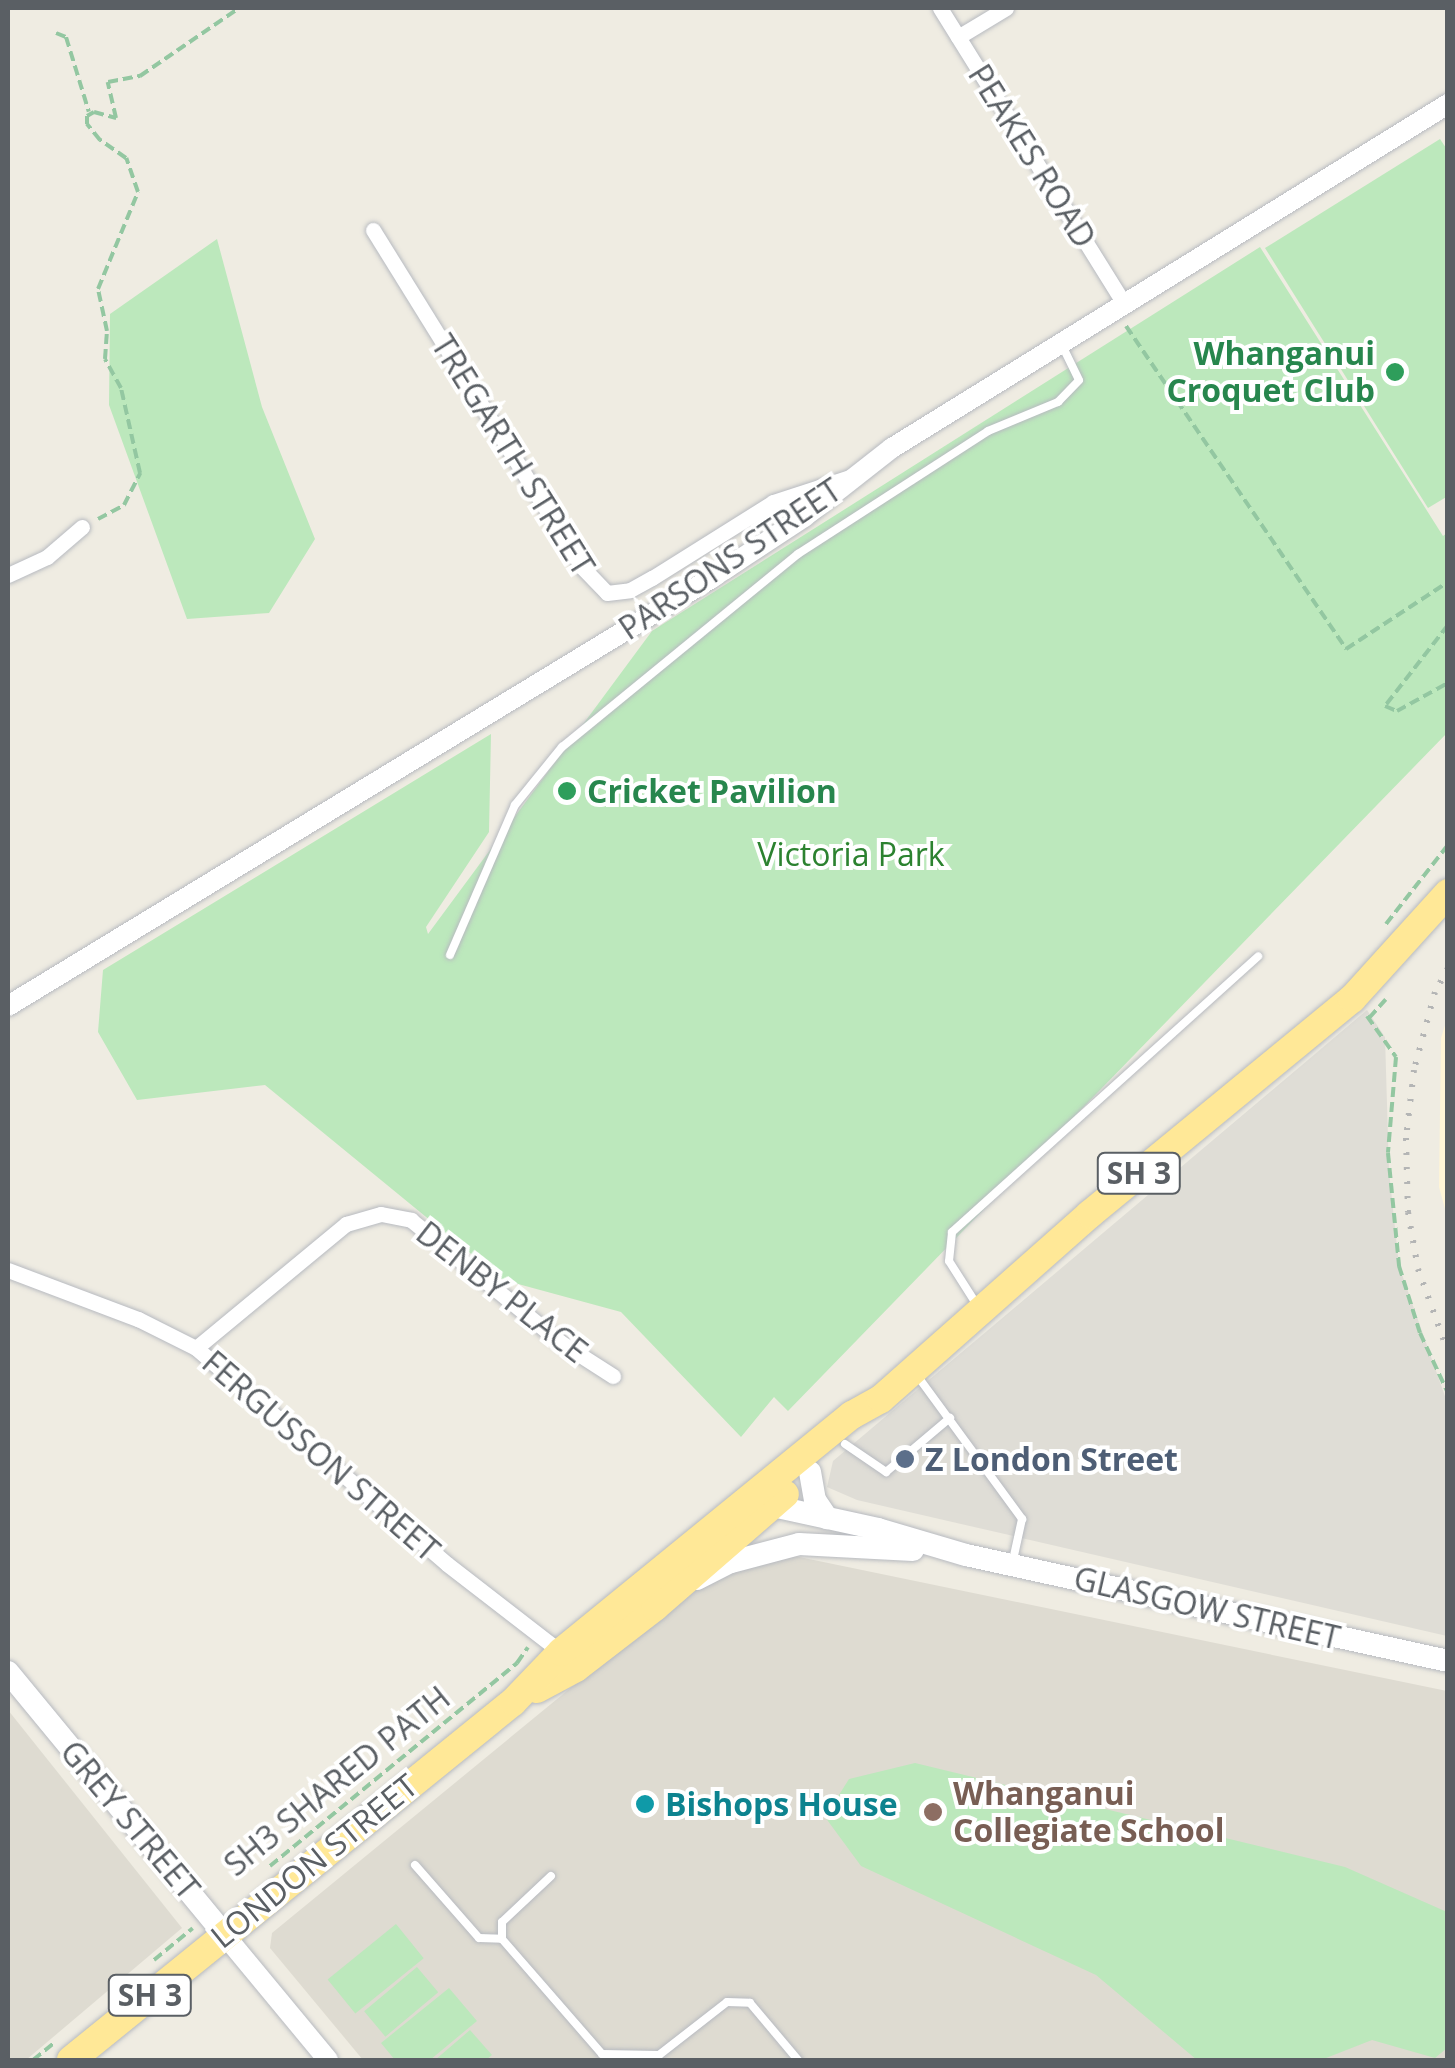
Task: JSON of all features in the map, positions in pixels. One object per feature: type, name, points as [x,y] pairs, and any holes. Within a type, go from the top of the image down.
[{"type":"highway","name":"SH 3","points":[[1438,902],[1448,882]]},
{"type":"highway","name":"LONDON STREET","points":[[513,1702],[561,1652],[844,1444],[881,1399],[980,1308],[1352,999],[1438,902]]},
{"type":"highway","name":"LONDON STREET","points":[[67,2048],[216,1924],[513,1702],[576,1668],[655,1607],[852,1415],[881,1399]]},
{"type":"main road","points":[[810,1472],[815,1500],[827,1518]]},
{"type":"main road","name":"GLASGOW STREET","points":[[759,1503],[966,1556],[1448,1661]]},
{"type":"main road","name":"GLASGOW STREET","points":[[655,1607],[730,1562],[799,1544],[966,1556]]},
{"type":"main road","name":"GREY STREET","points":[[8,1672],[216,1924]]},
{"type":"street","name":"PEAKES ROAD","points":[[940,8],[1120,307]]},
{"type":"street","points":[[958,37],[1006,8]]},
{"type":"street","name":"PARSONS STREET","points":[[8,1006],[710,579],[804,517],[854,476],[1448,104]]},
{"type":"street","name":"TREGARTH STREET","points":[[373,230],[581,566],[607,592],[630,590],[773,502],[854,476]]},
{"type":"street","points":[[8,575],[48,556],[82,527]]},
{"type":"street","name":"DENBY PLACE","points":[[196,1348],[346,1224],[381,1214],[411,1220],[560,1342],[612,1376]]},
{"type":"street","name":"FERGUSSON STREET","points":[[8,1270],[48,1282],[196,1348],[447,1564],[561,1652]]},
{"type":"street","name":"GREY STREET","points":[[216,1924],[328,2060]]},
{"type":"lane","points":[[450,955],[515,805],[562,747],[798,554],[988,431],[1058,402],[1079,380],[1061,343]]},
{"type":"lane","points":[[980,1308],[948,1261],[952,1232],[1258,956]]},
{"type":"lane","points":[[913,1370],[1022,1520],[1012,1564]]},
{"type":"lane","points":[[844,1444],[886,1472],[950,1418]]},
{"type":"lane","points":[[415,1865],[479,1938],[502,1939]]},
{"type":"lane","points":[[551,1876],[502,1922],[502,1939],[602,2057],[659,2055],[727,2002],[750,2003],[798,2060]]},
{"type":"path","points":[[89,112],[116,118],[108,82],[140,76],[239,8]]},
{"type":"path","points":[[56,33],[66,37],[89,112],[87,124],[110,150],[126,158],[137,181],[135,206],[102,270],[98,289],[107,331],[105,359],[121,388],[140,473],[134,494],[124,505],[82,527]]},
{"type":"path","points":[[1120,307],[1346,648],[1448,582]]},
{"type":"path","points":[[1448,625],[1385,706],[1397,710],[1448,683]]},
{"type":"path","points":[[1362,1009],[1395,1053],[1388,1154],[1394,1242],[1415,1319],[1448,1393]]},
{"type":"path","name":"SH3 SHARED PATH","points":[[262,1874],[517,1663],[526,1649]]},
{"type":"path","name":"SH3 SHARED PATH","points":[[153,1962],[216,1924]]},
{"type":"path","points":[[33,2060],[67,2048]]},
{"type":"shaded area","points":[[1367,1010],[1385,1037],[1389,1171],[1399,1266],[1447,1402],[1447,1636],[857,1500],[827,1487],[833,1461]]},
{"type":"shaded area","points":[[1447,1019],[1447,1216],[1439,1187],[1441,1038]]},
{"type":"shaded area","name":"Whanganui Collegiate School","points":[[775,1552],[1447,1691],[1447,2060],[363,2060],[270,1948],[272,1933],[712,1572]]},
{"type":"shaded area","points":[[8,1710],[182,1928],[26,2060],[8,2060]]},
{"type":"green space","name":"Whanganui Croquet Club","points":[[1440,139],[1448,151],[1448,496],[1428,508],[1265,248]]},
{"type":"green space","points":[[217,239],[262,407],[315,539],[269,613],[187,619],[109,405],[110,314]]},
{"type":"green space","name":"Victoria Park","points":[[1260,247],[1443,536],[1447,533],[1447,733],[788,1411],[774,1397],[741,1437],[621,1312],[503,1280],[265,1085],[137,1100],[98,1032],[103,970],[491,734],[489,832],[426,927],[428,934],[652,631]]},
{"type":"green space","points":[[915,1763],[1345,1867],[1447,1912],[1447,2048],[1435,2058],[1372,2040],[1321,2060],[1197,2060],[1096,1975],[861,1866],[825,1817],[849,1779]]},
{"type":"green space","points":[[396,1924],[424,1958],[355,2014],[328,1979]]},
{"type":"green space","points":[[417,1967],[438,1992],[385,2037],[364,2011]]},
{"type":"green space","points":[[449,1988],[477,2021],[430,2060],[395,2060],[381,2043]]},
{"type":"green space","points":[[470,2030],[492,2055],[486,2060],[435,2060]]},
{"type":"railway","points":[[1448,968],[1435,992],[1414,1070],[1406,1138],[1408,1212],[1418,1269],[1448,1352]]},
{"type":"place","name":"Whanganui Croquet Club","points":[[1395,372]]},
{"type":"place","name":"Cricket Pavilion","points":[[567,791]]},
{"type":"place","name":"Z London Street","points":[[905,1459]]},
{"type":"place","name":"Bishops House","points":[[645,1804]]},
{"type":"place","name":"Whanganui Collegiate School","points":[[933,1812]]}]
